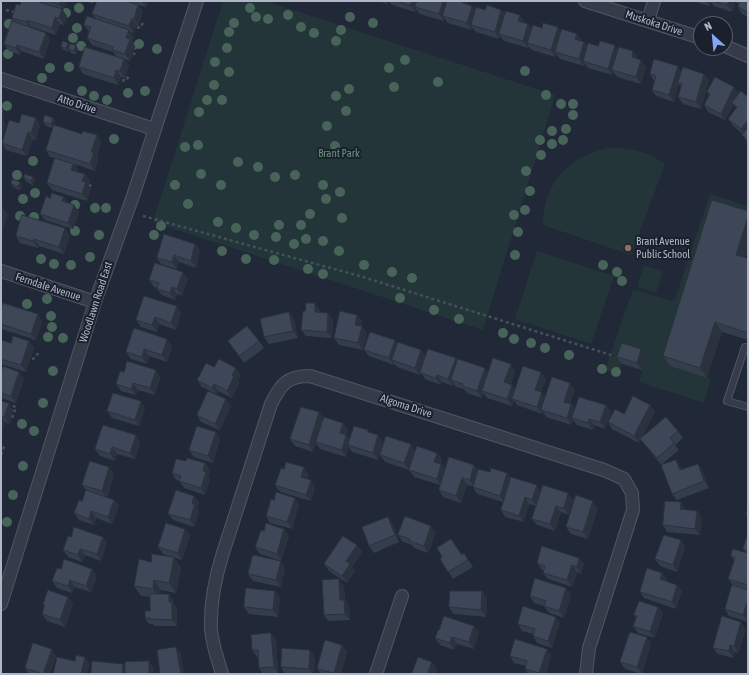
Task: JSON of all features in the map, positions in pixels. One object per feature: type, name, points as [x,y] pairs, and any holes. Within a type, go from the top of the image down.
[{"type":"street","name":"Woodlawn Road East","points":[[1,604],[95,302],[133,196],[197,1]]},
{"type":"street","name":"Muskoka Drive","points":[[585,1],[693,35]]},
{"type":"street","points":[[648,21],[654,1]]},
{"type":"street","points":[[733,49],[748,56]]},
{"type":"street","name":"Atto Drive","points":[[1,79],[154,129]]},
{"type":"street","name":"Ferndale Avenue","points":[[1,272],[95,302]]},
{"type":"street","name":"Algoma Drive","points":[[222,674],[211,630],[212,603],[222,556],[271,404],[279,389],[289,379],[298,376],[310,376],[604,470],[624,479],[632,493],[634,510],[589,648],[586,674]]},
{"type":"street","points":[[376,674],[402,596]]},
{"type":"lane","points":[[744,347],[727,401],[748,407]]},
{"type":"path","points":[[6,10],[16,13],[19,10]]},
{"type":"path","points":[[137,27],[140,28],[144,20]]},
{"type":"path","points":[[132,44],[136,45],[134,55]]},
{"type":"path","points":[[122,80],[126,81],[129,74]]},
{"type":"path","points":[[1,110],[2,114]]},
{"type":"path","points":[[89,187],[92,183]]},
{"type":"path","points":[[144,216],[363,277],[611,355]]},
{"type":"path","points":[[32,359],[35,358],[39,352]]},
{"type":"path","points":[[1,402],[16,407],[12,421]]},
{"type":"path","points":[[1,455],[5,444]]},
{"type":"green space","name":"Brant Park","points":[[223,1],[265,1],[555,95],[483,330],[153,222]]},
{"type":"green space","points":[[607,148],[631,149],[651,156],[665,164],[631,255],[543,225],[544,210],[548,197],[560,174],[580,158]]},
{"type":"green space","points":[[710,194],[748,206],[748,218],[670,366],[711,379],[704,403],[639,382],[646,356],[627,350],[618,375],[605,370],[633,289],[671,301],[675,299]]},
{"type":"green space","points":[[537,251],[614,276],[591,344],[515,319]]},
{"type":"green space","points":[[644,265],[663,271],[656,293],[637,287]]},
{"type":"building","points":[[21,1],[36,1],[62,9],[59,18],[55,17],[52,28],[27,20],[26,22],[12,18],[16,4],[20,5]]},
{"type":"building","points":[[49,1],[60,1],[59,4]]},
{"type":"building","points":[[97,1],[127,1],[138,5],[134,19],[132,19],[129,26],[92,14]]},
{"type":"building","points":[[397,1],[412,1],[410,5]]},
{"type":"building","points":[[417,1],[443,1],[439,14],[415,7]]},
{"type":"building","points":[[447,1],[463,1],[463,3],[472,6],[467,23],[443,16]]},
{"type":"building","points":[[714,1],[729,1],[727,5]]},
{"type":"building","points":[[740,1],[748,1],[748,14],[745,13],[746,11],[738,7]]},
{"type":"building","points":[[487,5],[501,10],[495,32],[471,25],[476,7],[485,10]]},
{"type":"building","points":[[506,11],[520,15],[518,21],[528,24],[523,41],[499,34]]},
{"type":"building","points":[[87,16],[129,30],[126,38],[130,39],[125,54],[112,50],[113,47],[87,38],[91,27],[84,25]]},
{"type":"building","points":[[12,21],[46,33],[39,52],[17,45],[16,48],[4,44]]},
{"type":"building","points":[[543,23],[558,27],[551,50],[527,43],[533,25],[542,28]]},
{"type":"building","points":[[562,29],[577,34],[575,39],[584,42],[579,59],[555,52]]},
{"type":"building","points":[[63,41],[68,43],[66,48],[61,47]]},
{"type":"building","points":[[600,41],[615,45],[608,69],[583,61],[588,43],[598,46]]},
{"type":"building","points":[[70,44],[76,45],[74,51],[69,49]]},
{"type":"building","points":[[85,47],[124,59],[120,71],[116,70],[114,78],[79,67]]},
{"type":"building","points":[[619,47],[633,51],[632,57],[641,60],[636,77],[612,70]]},
{"type":"building","points":[[654,59],[678,66],[669,95],[652,90],[656,76],[650,74]]},
{"type":"building","points":[[683,67],[704,74],[696,102],[678,97],[682,84],[678,83]]},
{"type":"building","points":[[715,77],[734,87],[721,114],[704,105],[710,94],[707,92]]},
{"type":"building","points":[[741,91],[748,97],[748,120],[741,129],[728,119],[737,107],[732,103]]},
{"type":"building","points":[[22,114],[36,118],[31,133],[28,132],[22,150],[2,143],[9,120],[19,123]]},
{"type":"building","points":[[45,115],[53,118],[51,124],[43,122]]},
{"type":"building","points":[[54,125],[82,134],[83,131],[97,135],[91,152],[94,152],[90,164],[46,150]]},
{"type":"building","points":[[748,128],[748,140],[742,135]]},
{"type":"building","points":[[55,158],[73,164],[71,170],[85,174],[82,181],[86,182],[82,194],[47,183]]},
{"type":"building","points":[[25,174],[33,177],[31,181],[24,178]]},
{"type":"building","points":[[13,179],[20,182],[18,187],[11,184]]},
{"type":"building","points":[[52,193],[64,197],[62,201],[74,205],[68,223],[40,214],[46,196],[50,198]]},
{"type":"building","points":[[712,200],[748,211],[748,217],[736,255],[748,258],[748,333],[715,322],[700,368],[663,356]]},
{"type":"building","points":[[22,215],[65,228],[59,247],[34,239],[33,241],[16,236]]},
{"type":"building","points":[[164,234],[195,244],[191,261],[174,255],[172,262],[157,258]]},
{"type":"building","points":[[155,263],[183,272],[177,289],[172,287],[170,293],[157,289],[159,283],[149,280]]},
{"type":"building","points":[[144,296],[177,306],[171,323],[155,317],[152,325],[136,320]]},
{"type":"building","points":[[3,303],[38,314],[31,334],[1,324],[1,309]]},
{"type":"building","points":[[306,303],[315,303],[315,312],[328,313],[327,332],[301,330],[303,311],[305,311]]},
{"type":"building","points":[[340,311],[357,315],[355,325],[362,326],[358,343],[334,338]]},
{"type":"building","points":[[289,312],[293,331],[264,337],[260,319]]},
{"type":"building","points":[[247,326],[259,341],[239,356],[228,341]]},
{"type":"building","points":[[134,328],[167,339],[162,355],[144,349],[142,357],[126,352]]},
{"type":"building","points":[[370,332],[395,340],[389,358],[364,350]]},
{"type":"building","points":[[13,336],[29,341],[21,365],[1,359],[1,340],[11,343]]},
{"type":"building","points":[[398,342],[421,350],[415,368],[392,360]]},
{"type":"building","points":[[622,343],[641,349],[637,363],[617,357]]},
{"type":"building","points":[[428,349],[456,358],[448,379],[437,375],[436,378],[420,373]]},
{"type":"building","points":[[493,358],[511,364],[504,382],[512,385],[507,399],[482,391]]},
{"type":"building","points":[[219,359],[236,368],[227,391],[214,384],[212,388],[197,380],[206,363],[214,367]]},
{"type":"building","points":[[458,359],[485,368],[477,391],[462,386],[463,384],[451,380]]},
{"type":"building","points":[[127,361],[156,370],[150,388],[133,383],[131,389],[116,384],[120,371],[124,372]]},
{"type":"building","points":[[3,366],[19,372],[11,396],[1,393],[1,373]]},
{"type":"building","points":[[523,366],[541,372],[535,390],[542,392],[537,407],[512,399]]},
{"type":"building","points":[[552,377],[570,383],[564,402],[571,404],[567,418],[541,410]]},
{"type":"building","points":[[208,391],[226,399],[215,424],[197,415]]},
{"type":"building","points":[[113,393],[141,401],[135,420],[107,411]]},
{"type":"building","points":[[633,396],[650,405],[634,436],[608,422],[615,409],[624,414]]},
{"type":"building","points":[[579,397],[606,405],[600,422],[589,419],[588,423],[572,418]]},
{"type":"building","points":[[1,401],[9,403],[4,417],[1,416]]},
{"type":"building","points":[[301,407],[319,412],[309,445],[290,439]]},
{"type":"building","points":[[324,417],[343,423],[340,433],[346,435],[342,450],[316,442]]},
{"type":"building","points":[[666,417],[678,431],[670,438],[674,443],[657,458],[640,439]]},
{"type":"building","points":[[103,425],[136,435],[130,453],[112,447],[110,454],[95,449]]},
{"type":"building","points":[[197,426],[216,432],[208,456],[189,450]]},
{"type":"building","points":[[354,426],[378,435],[373,453],[348,445]]},
{"type":"building","points":[[386,436],[411,444],[404,463],[380,455]]},
{"type":"building","points":[[417,446],[437,453],[434,462],[441,464],[437,479],[409,470]]},
{"type":"building","points":[[449,457],[474,465],[470,480],[462,478],[456,496],[439,490]]},
{"type":"building","points":[[187,458],[205,463],[203,471],[206,472],[201,488],[179,481],[181,476],[172,473],[176,459],[186,461]]},
{"type":"building","points":[[676,460],[680,470],[698,464],[704,481],[672,494],[661,465]]},
{"type":"building","points":[[90,461],[109,467],[102,491],[82,485]]},
{"type":"building","points":[[286,462],[304,467],[301,477],[311,480],[306,495],[275,485],[281,468],[284,469]]},
{"type":"building","points":[[491,468],[507,473],[500,496],[473,487],[478,469],[490,472]]},
{"type":"building","points":[[511,477],[537,485],[532,500],[525,497],[519,516],[501,510]]},
{"type":"building","points":[[543,485],[568,493],[564,508],[556,506],[550,524],[532,519]]},
{"type":"building","points":[[86,490],[114,500],[108,517],[91,511],[89,519],[74,513],[79,500],[82,501]]},
{"type":"building","points":[[176,490],[194,496],[192,504],[195,504],[190,520],[168,514]]},
{"type":"building","points":[[276,492],[295,498],[287,522],[266,516],[271,499],[274,500]]},
{"type":"building","points":[[576,495],[593,501],[583,532],[566,527]]},
{"type":"building","points":[[665,501],[681,502],[680,509],[697,511],[695,529],[663,525]]},
{"type":"building","points":[[405,516],[431,526],[424,546],[409,541],[410,539],[398,535]]},
{"type":"building","points":[[388,517],[395,535],[369,546],[362,527]]},
{"type":"building","points":[[166,523],[185,529],[178,553],[158,547]]},
{"type":"building","points":[[266,523],[284,529],[277,554],[255,547],[261,530],[264,531]]},
{"type":"building","points":[[74,527],[103,537],[97,554],[80,549],[78,555],[63,550],[68,536],[71,537]]},
{"type":"building","points":[[748,534],[748,551],[743,549]]},
{"type":"building","points":[[664,535],[681,540],[673,565],[655,559]]},
{"type":"building","points":[[343,536],[357,545],[346,561],[350,564],[342,576],[324,564]]},
{"type":"building","points":[[451,539],[462,555],[464,553],[468,560],[448,572],[440,559],[442,557],[437,548]]},
{"type":"building","points":[[542,546],[579,558],[577,567],[572,565],[567,580],[543,573],[545,566],[537,563]]},
{"type":"building","points":[[733,549],[748,553],[748,585],[728,579],[735,558],[731,556]]},
{"type":"building","points":[[152,554],[174,557],[169,583],[154,580],[153,589],[134,586],[139,559],[151,562]]},
{"type":"building","points":[[253,555],[281,561],[276,580],[248,574]]},
{"type":"building","points":[[64,559],[92,569],[86,586],[70,580],[68,586],[52,581],[57,568],[61,569]]},
{"type":"building","points":[[647,568],[662,573],[660,579],[677,585],[672,602],[640,592]]},
{"type":"building","points":[[535,578],[566,588],[559,611],[544,606],[546,601],[530,596]]},
{"type":"building","points":[[339,579],[340,600],[344,600],[345,614],[324,615],[322,580]]},
{"type":"building","points":[[732,585],[748,590],[748,600],[743,615],[725,609]]},
{"type":"building","points":[[246,588],[275,591],[273,610],[244,607]]},
{"type":"building","points":[[48,590],[68,597],[60,620],[42,614],[45,605],[43,605]]},
{"type":"building","points":[[450,591],[482,591],[481,610],[449,607]]},
{"type":"building","points":[[150,594],[169,594],[169,602],[172,602],[172,620],[145,618],[145,611],[150,611]]},
{"type":"building","points":[[639,601],[658,607],[650,632],[633,626],[637,616],[634,615]]},
{"type":"building","points":[[523,606],[556,617],[548,641],[533,636],[535,629],[518,624]]},
{"type":"building","points":[[444,616],[474,626],[469,642],[452,637],[450,643],[435,638]]},
{"type":"building","points":[[722,616],[741,622],[734,646],[730,645],[729,651],[713,648]]},
{"type":"building","points":[[630,632],[647,637],[637,667],[620,662]]},
{"type":"building","points":[[271,633],[274,667],[259,668],[258,650],[252,650],[251,635]]},
{"type":"building","points":[[515,639],[547,649],[539,673],[525,669],[527,661],[510,656]]},
{"type":"building","points":[[325,640],[342,645],[334,673],[317,669]]},
{"type":"building","points":[[33,643],[52,649],[43,674],[25,668]]},
{"type":"building","points":[[176,647],[181,674],[160,674],[157,650]]},
{"type":"building","points":[[282,648],[310,650],[309,669],[281,667]]},
{"type":"building","points":[[76,655],[85,657],[81,674],[53,674],[57,657],[75,661]]},
{"type":"building","points":[[418,657],[432,662],[427,674],[412,674]]},
{"type":"building","points":[[92,661],[123,664],[122,674],[91,674]]},
{"type":"building","points":[[149,661],[149,674],[125,674],[125,662]]},
{"type":"place","name":"Brant Avenue Public School","points":[[628,248]]}]
